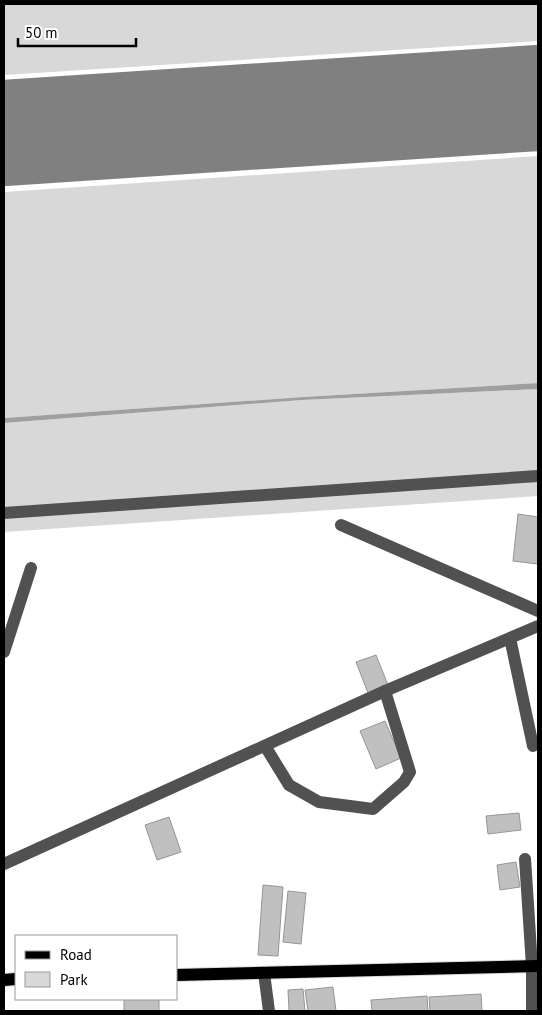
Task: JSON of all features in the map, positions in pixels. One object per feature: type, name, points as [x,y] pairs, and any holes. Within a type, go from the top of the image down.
[{"type":"main road","points":[[178,975],[535,966]]},
{"type":"street","points":[[4,513],[538,476]]},
{"type":"street","points":[[341,525],[538,611]]},
{"type":"street","points":[[4,652],[31,568]]},
{"type":"street","points":[[5,859],[265,746],[385,691],[538,626]]},
{"type":"street","points":[[510,638],[533,746]]},
{"type":"street","points":[[265,746],[289,785],[319,802],[373,809],[404,782],[410,772],[385,691]]},
{"type":"street","points":[[525,859],[535,966],[532,1011]]},
{"type":"street","points":[[264,973],[269,1011]]},
{"type":"green space","points":[[4,4],[538,4],[538,41],[4,75]]},
{"type":"green space","points":[[538,156],[538,383],[4,418],[4,192]]},
{"type":"green space","points":[[538,389],[538,496],[4,532],[4,423],[302,400]]},
{"type":"shaded area","points":[[538,383],[538,389],[302,400],[4,423],[4,418]]},
{"type":"building","points":[[518,514],[538,517],[538,564],[513,561]]},
{"type":"building","points":[[376,655],[388,685],[368,693],[356,662]]},
{"type":"building","points":[[385,721],[401,758],[376,769],[360,731]]},
{"type":"building","points":[[519,813],[521,830],[488,834],[486,816]]},
{"type":"building","points":[[169,817],[181,852],[157,860],[145,825]]},
{"type":"building","points":[[516,862],[520,887],[500,890],[497,865]]},
{"type":"building","points":[[263,885],[283,887],[278,956],[258,955]]},
{"type":"building","points":[[288,891],[306,893],[301,944],[283,942]]},
{"type":"building","points":[[333,987],[336,1011],[308,1011],[305,990]]},
{"type":"building","points":[[303,989],[305,1011],[289,1011],[288,990]]},
{"type":"building","points":[[481,994],[482,1011],[430,1011],[429,997]]},
{"type":"building","points":[[427,996],[428,1011],[372,1011],[371,1000]]},
{"type":"building","points":[[124,1000],[159,1000],[159,1011],[124,1011]]},
{"type":"runway","points":[[4,133],[538,98]]}]
